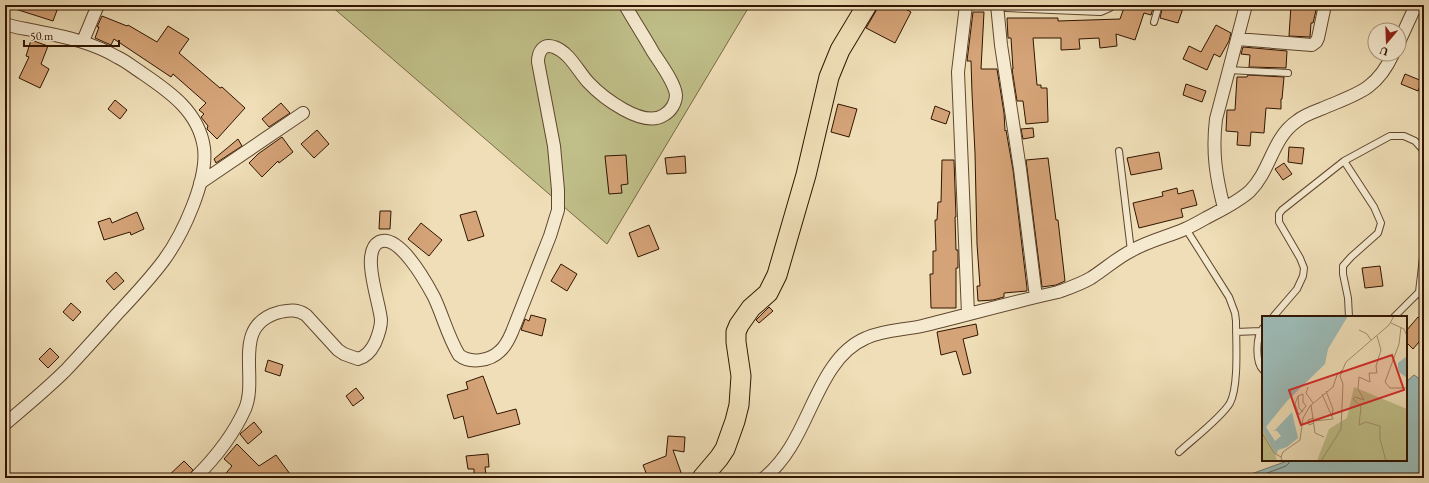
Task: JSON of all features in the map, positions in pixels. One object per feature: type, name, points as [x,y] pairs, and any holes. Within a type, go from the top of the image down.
[{"type":"highway","points":[[702,478],[725,450],[735,421],[741,376],[736,342],[737,328],[743,317],[768,293],[777,275],[806,175],[829,78],[840,50],[867,5]]},
{"type":"street","points":[[83,41],[98,5]]},
{"type":"street","points":[[195,478],[219,453],[245,408],[249,395],[249,346],[255,329],[263,319],[279,312],[298,310],[306,315],[344,354],[358,359],[368,354],[378,335],[381,325],[371,258],[373,248],[380,242],[385,241],[396,245],[404,252],[419,272],[434,298],[459,355],[464,359],[477,360],[495,355],[501,351],[512,332],[550,236],[558,210],[558,190],[554,146],[538,62],[538,56],[541,50],[550,46],[563,52],[590,83],[609,100],[642,117],[654,119],[662,117],[669,112],[676,100],[676,94],[672,82],[625,5]]},
{"type":"street","points":[[966,5],[958,72],[968,314]]},
{"type":"street","points":[[997,5],[1000,45],[1020,169],[1036,297]]},
{"type":"street","points":[[1006,5],[1100,9],[1108,5]]},
{"type":"street","points":[[1224,208],[1216,179],[1214,159],[1216,119],[1246,5]]},
{"type":"street","points":[[1237,39],[1312,45],[1318,38],[1325,5]]},
{"type":"street","points":[[1407,25],[1416,5]]},
{"type":"street","points":[[5,24],[83,41],[118,57],[176,98],[196,123],[204,148],[204,164],[200,184],[184,224],[174,244],[160,265],[66,370],[5,424]]},
{"type":"street","points":[[764,478],[771,473],[798,435],[822,383],[833,366],[843,354],[854,345],[866,338],[922,326],[1058,292],[1076,286],[1091,278],[1131,251],[1161,237],[1186,229],[1249,192],[1258,183],[1264,173],[1277,143],[1286,131],[1297,121],[1360,93],[1380,77],[1389,62]]},
{"type":"street","points":[[200,184],[303,113]]},
{"type":"lane","points":[[1154,22],[1159,5]]},
{"type":"lane","points":[[1228,70],[1288,73]]},
{"type":"lane","points":[[1274,316],[1297,289],[1303,276],[1304,268],[1300,258],[1279,222],[1279,214],[1282,210],[1344,161],[1390,136],[1404,136],[1415,141],[1424,151]]},
{"type":"lane","points":[[1119,151],[1131,251]]},
{"type":"lane","points":[[1344,161],[1374,207],[1381,223],[1378,233],[1343,266],[1349,316]]},
{"type":"lane","points":[[1179,452],[1230,404],[1234,393],[1236,379],[1235,313],[1229,297],[1186,229]]},
{"type":"lane","points":[[1395,316],[1419,292],[1424,249]]},
{"type":"lane","points":[[1419,292],[1424,300]]},
{"type":"lane","points":[[1236,332],[1262,330],[1257,345],[1257,357],[1262,369]]},
{"type":"shaded area","points":[[330,5],[750,5],[607,244]]},
{"type":"water","points":[[1414,375],[1424,382],[1424,478],[1240,478],[1287,461],[1407,461],[1407,381]]},
{"type":"building","points":[[9,5],[59,5],[53,21],[9,7]]},
{"type":"building","points":[[878,5],[898,5],[911,12],[895,43],[866,28]]},
{"type":"building","points":[[1125,5],[1154,5],[1151,15],[1144,13],[1135,40],[1116,34],[1117,46],[1100,48],[1099,38],[1079,39],[1080,49],[1061,50],[1061,38],[1033,38],[1037,85],[1041,85],[1041,88],[1047,88],[1048,122],[1026,124],[1023,101],[1017,101],[1012,69],[1011,38],[1008,38],[1007,18],[1058,18],[1058,21],[1120,19]]},
{"type":"building","points":[[1163,5],[1184,5],[1178,23],[1160,18]]},
{"type":"building","points":[[1291,5],[1317,6],[1313,23],[1311,23],[1310,37],[1289,36]]},
{"type":"building","points":[[973,12],[984,12],[981,69],[997,69],[1004,113],[1005,131],[1006,130],[1013,170],[1027,288],[1027,291],[1004,293],[1004,297],[993,300],[978,301],[977,286],[980,286],[977,244],[971,61],[967,61]]},
{"type":"building","points":[[102,16],[127,26],[128,25],[157,42],[168,26],[189,39],[179,53],[220,88],[222,87],[245,108],[217,139],[207,129],[208,126],[201,117],[204,114],[199,110],[206,103],[173,74],[171,77],[114,39],[111,45],[95,38],[99,27],[97,27]]},
{"type":"building","points":[[1216,25],[1231,33],[1229,41],[1220,57],[1214,54],[1207,70],[1183,59],[1189,46],[1201,52]]},
{"type":"building","points":[[31,40],[48,46],[41,64],[49,69],[40,88],[19,78],[29,57],[26,56]]},
{"type":"building","points":[[1243,47],[1287,51],[1286,68],[1249,67],[1250,55],[1241,54]]},
{"type":"building","points":[[1405,74],[1422,81],[1418,91],[1401,84]]},
{"type":"building","points":[[1248,75],[1284,77],[1281,109],[1266,108],[1264,133],[1251,132],[1250,146],[1237,145],[1238,132],[1226,131],[1227,110],[1235,110],[1237,77],[1247,77]]},
{"type":"building","points":[[1186,84],[1206,91],[1202,102],[1183,95]]},
{"type":"building","points":[[115,100],[127,110],[120,119],[108,109]]},
{"type":"building","points":[[281,103],[290,113],[269,127],[262,119]]},
{"type":"building","points":[[838,104],[857,109],[849,137],[831,132]]},
{"type":"building","points":[[935,106],[950,112],[946,124],[931,119]]},
{"type":"building","points":[[1033,128],[1034,137],[1023,139],[1021,129]]},
{"type":"building","points":[[317,130],[329,144],[314,158],[301,144]]},
{"type":"building","points":[[282,137],[293,152],[279,163],[278,161],[262,177],[249,163],[258,154]]},
{"type":"building","points":[[238,139],[242,146],[216,163],[214,159]]},
{"type":"building","points":[[1289,147],[1304,148],[1302,164],[1288,162]]},
{"type":"building","points":[[1159,152],[1162,169],[1131,175],[1127,158]]},
{"type":"building","points":[[626,155],[628,184],[621,185],[622,193],[609,194],[605,156]]},
{"type":"building","points":[[685,156],[686,173],[667,174],[665,158]]},
{"type":"building","points":[[1048,158],[1056,220],[1058,220],[1065,281],[1056,285],[1042,287],[1026,160]]},
{"type":"building","points":[[942,160],[954,160],[956,250],[958,250],[958,268],[956,268],[956,308],[931,308],[930,274],[933,274],[933,251],[936,251],[935,220],[937,220],[938,202],[941,202]]},
{"type":"building","points":[[1284,163],[1292,174],[1283,180],[1275,169]]},
{"type":"building","points":[[1177,188],[1178,194],[1193,190],[1197,205],[1181,209],[1183,217],[1139,228],[1133,203],[1163,196],[1162,192]]},
{"type":"building","points":[[380,211],[391,211],[390,229],[379,229]]},
{"type":"building","points":[[476,211],[484,236],[468,241],[460,215]]},
{"type":"building","points":[[137,212],[144,229],[131,235],[130,232],[104,240],[98,222],[110,218],[112,223]]},
{"type":"building","points":[[421,223],[442,240],[429,256],[408,239]]},
{"type":"building","points":[[649,225],[659,249],[638,257],[629,233]]},
{"type":"building","points":[[561,264],[577,274],[567,291],[551,281]]},
{"type":"building","points":[[1380,266],[1383,286],[1365,288],[1362,268]]},
{"type":"building","points":[[116,272],[124,281],[114,290],[106,281]]},
{"type":"building","points":[[71,303],[81,312],[73,321],[63,312]]},
{"type":"building","points":[[769,307],[773,311],[759,323],[756,320]]},
{"type":"building","points":[[531,315],[546,319],[542,336],[521,330],[525,319],[529,321]]},
{"type":"building","points":[[1418,317],[1424,322],[1424,336],[1413,349],[1407,343],[1407,330]]},
{"type":"building","points":[[976,324],[978,335],[963,339],[971,373],[963,375],[956,351],[941,355],[937,332]]},
{"type":"building","points":[[50,348],[59,357],[48,368],[39,359]]},
{"type":"building","points":[[268,360],[283,365],[280,376],[265,371]]},
{"type":"building","points":[[483,376],[497,414],[516,409],[520,424],[468,438],[463,416],[454,419],[447,395],[468,389],[466,382]]},
{"type":"building","points":[[356,388],[364,398],[353,406],[346,396]]},
{"type":"building","points":[[254,422],[262,432],[248,444],[240,434]]},
{"type":"building","points":[[668,436],[685,437],[684,452],[673,450],[683,478],[648,478],[643,465],[666,456]]},
{"type":"building","points":[[237,444],[259,466],[276,455],[290,474],[284,478],[222,478],[232,466],[224,459]]},
{"type":"building","points":[[488,454],[489,467],[485,467],[486,475],[474,475],[474,469],[468,469],[466,456]]},
{"type":"building","points":[[184,461],[193,470],[187,478],[166,478]]}]
